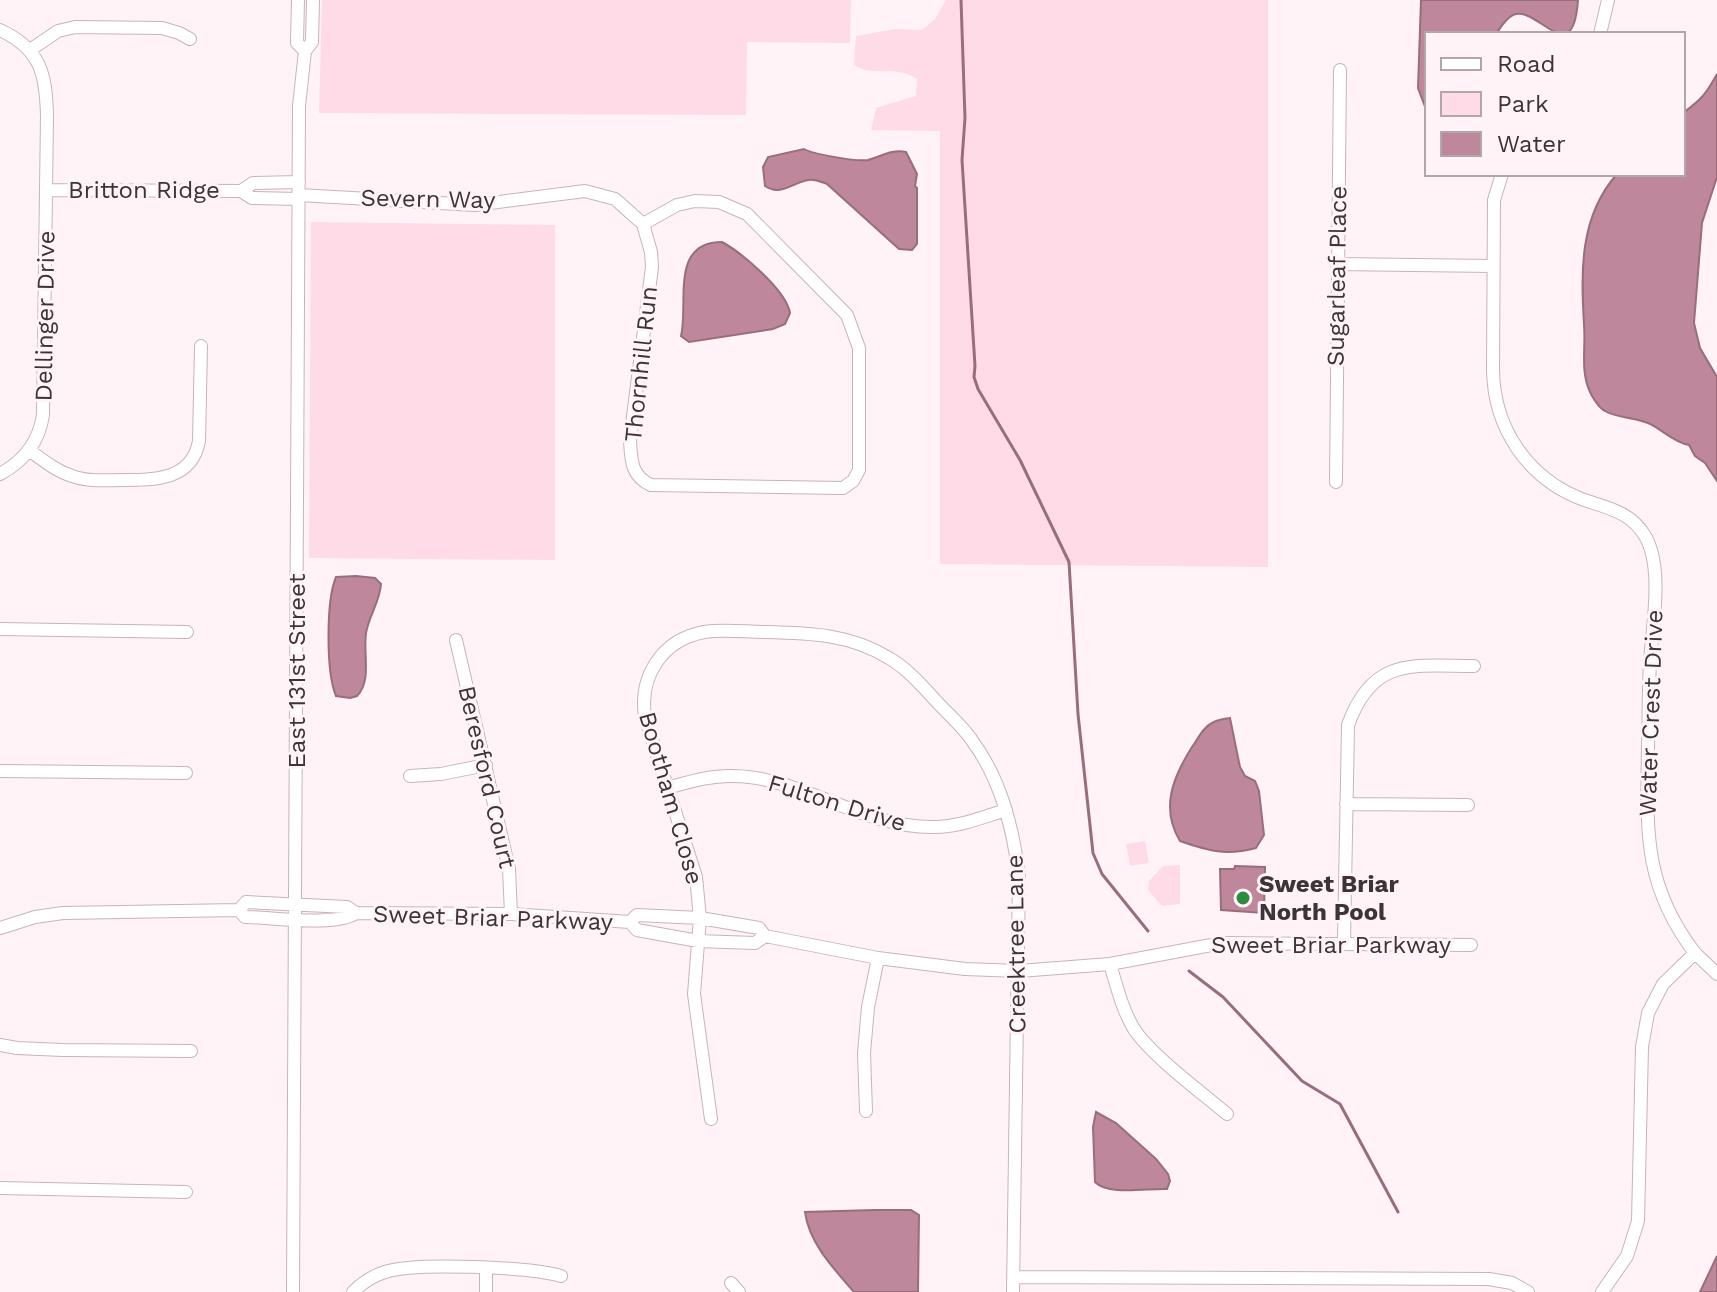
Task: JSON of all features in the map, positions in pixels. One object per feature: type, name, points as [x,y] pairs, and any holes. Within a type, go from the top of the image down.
[{"type":"street","name":"East 131st Street","points":[[298,0],[297,43],[305,51]]},
{"type":"street","name":"East 131st Street","points":[[293,1292],[299,106],[305,51],[312,42],[313,0]]},
{"type":"street","points":[[1600,32],[1608,0]]},
{"type":"street","points":[[0,30],[30,50],[58,31],[75,27],[162,28],[190,39]]},
{"type":"street","name":"Dellinger Drive","points":[[0,474],[16,464],[34,444],[42,425],[44,403],[46,82],[38,60],[30,50]]},
{"type":"street","name":"Sugarleaf Place","points":[[1336,482],[1340,70]]},
{"type":"street","name":"Water Crest Drive","points":[[1501,176],[1494,200],[1493,390],[1504,425],[1529,464],[1549,482],[1625,515],[1644,534],[1651,550],[1655,575],[1648,846],[1662,897],[1695,953],[1717,974]]},
{"type":"street","name":"Britton Ridge","points":[[46,190],[241,191],[253,183],[299,192]]},
{"type":"street","name":"Severn Way","points":[[299,192],[475,205],[585,191],[615,199],[643,224]]},
{"type":"street","name":"Thornhill Run","points":[[695,201],[719,202],[747,214],[847,315],[859,348],[859,470],[853,481],[843,488],[651,485],[641,480],[631,465],[630,440],[652,267],[643,224],[677,205],[695,201]]},
{"type":"street","points":[[1337,264],[1493,266]]},
{"type":"street","points":[[29,450],[62,472],[84,479],[157,480],[182,470],[194,456],[199,441],[201,346]]},
{"type":"street","points":[[0,629],[187,632]]},
{"type":"street","name":"Creektree Lane","points":[[651,670],[657,658],[669,647],[689,636],[708,632],[838,636],[892,659],[919,683],[972,739],[993,775],[1014,836],[1019,876],[1013,1292]]},
{"type":"street","name":"Beresford Court","points":[[456,640],[509,869],[511,914]]},
{"type":"street","points":[[1344,943],[1348,725],[1355,704],[1374,682],[1399,667],[1474,666]]},
{"type":"street","name":"Bootham Close","points":[[651,670],[643,704],[645,717],[696,877],[700,918],[694,994],[711,1119]]},
{"type":"street","points":[[410,776],[441,774],[486,765]]},
{"type":"street","points":[[0,771],[186,773]]},
{"type":"street","name":"Fulton Drive","points":[[667,788],[719,776],[755,778],[881,819],[917,827],[955,825],[1006,810]]},
{"type":"street","points":[[1346,804],[1468,805]]},
{"type":"street","name":"Sweet Briar Parkway","points":[[0,928],[35,917],[63,913],[239,910],[246,902],[347,907],[356,913],[511,914],[630,922],[637,930],[698,941],[755,943],[765,936]]},
{"type":"street","name":"Sweet Briar Parkway","points":[[239,910],[245,917],[347,920],[356,913]]},
{"type":"street","name":"Sweet Briar Parkway","points":[[630,922],[637,915],[700,918],[759,928],[765,936],[878,958],[965,969],[1019,971],[1110,964],[1222,943],[1471,945]]},
{"type":"street","points":[[1602,1292],[1627,1256],[1638,1221],[1642,1047],[1648,1013],[1663,984],[1695,953]]},
{"type":"street","points":[[866,1111],[864,1053],[868,1007],[878,958]]},
{"type":"street","points":[[1110,964],[1121,1002],[1135,1030],[1227,1114]]},
{"type":"street","points":[[0,1045],[48,1049],[191,1051]]},
{"type":"street","points":[[0,1188],[186,1192]]},
{"type":"street","points":[[486,1268],[486,1292]]},
{"type":"street","points":[[353,1292],[375,1276],[394,1269],[539,1269],[561,1276]]},
{"type":"street","points":[[1013,1277],[1489,1279],[1512,1283],[1528,1292]]},
{"type":"street","points":[[1171,1278],[1171,1292]]},
{"type":"green space","points":[[322,0],[851,0],[850,43],[747,42],[746,115],[319,113]]},
{"type":"green space","points":[[946,0],[1268,0],[1268,567],[940,564],[940,131],[871,130],[876,108],[916,96],[917,79],[901,72],[869,71],[854,65],[856,36],[895,29],[922,30],[935,19]]},
{"type":"green space","points":[[311,222],[555,225],[555,560],[309,558]]},
{"type":"green space","points":[[1145,841],[1149,863],[1130,866],[1126,844]]},
{"type":"green space","points":[[1180,865],[1180,904],[1162,906],[1148,890],[1149,881],[1163,866]]},
{"type":"water","points":[[1421,0],[1578,0],[1575,21],[1569,32],[1553,31],[1522,14],[1510,16],[1497,32],[1425,32],[1425,107],[1418,88]]},
{"type":"water","points":[[1717,74],[1717,177],[1702,223],[1694,323],[1700,348],[1717,377],[1717,481],[1689,445],[1646,422],[1603,410],[1591,394],[1584,367],[1583,265],[1595,208],[1616,176],[1685,176],[1685,112],[1710,87]]},
{"type":"water","points":[[804,149],[862,160],[892,152],[906,152],[917,174],[917,244],[912,250],[899,249],[827,184],[812,180],[776,190],[765,186],[763,167],[768,157]]},
{"type":"water","points":[[722,242],[772,283],[790,313],[785,324],[773,329],[689,342],[681,336],[688,263],[694,252],[705,245]]},
{"type":"water","points":[[336,577],[375,578],[381,584],[366,633],[364,683],[357,696],[350,698],[336,696],[333,685],[329,619]]},
{"type":"water","points":[[1230,718],[1240,767],[1245,776],[1255,781],[1259,791],[1264,835],[1256,848],[1226,852],[1180,841],[1174,829],[1170,805],[1179,770],[1200,734],[1214,722]]},
{"type":"water","name":"Sweet Briar North Pool","points":[[1235,866],[1265,867],[1264,913],[1221,910],[1220,869],[1234,869]]},
{"type":"water","points":[[1096,1112],[1116,1123],[1156,1159],[1168,1174],[1170,1181],[1167,1189],[1118,1190],[1095,1182],[1093,1127]]},
{"type":"water","points":[[911,1210],[919,1215],[918,1292],[854,1292],[817,1245],[805,1212]]},
{"type":"water","points":[[1717,1256],[1717,1292],[1700,1292]]},
{"type":"waterway","points":[[961,0],[965,118],[962,160],[974,377],[1020,460],[1069,562],[1078,714],[1093,853],[1102,874],[1148,931]]},
{"type":"waterway","points":[[1189,971],[1223,997],[1302,1081],[1340,1104],[1398,1212]]},
{"type":"place","name":"Sweet Briar North Pool","points":[[1243,898]]}]
